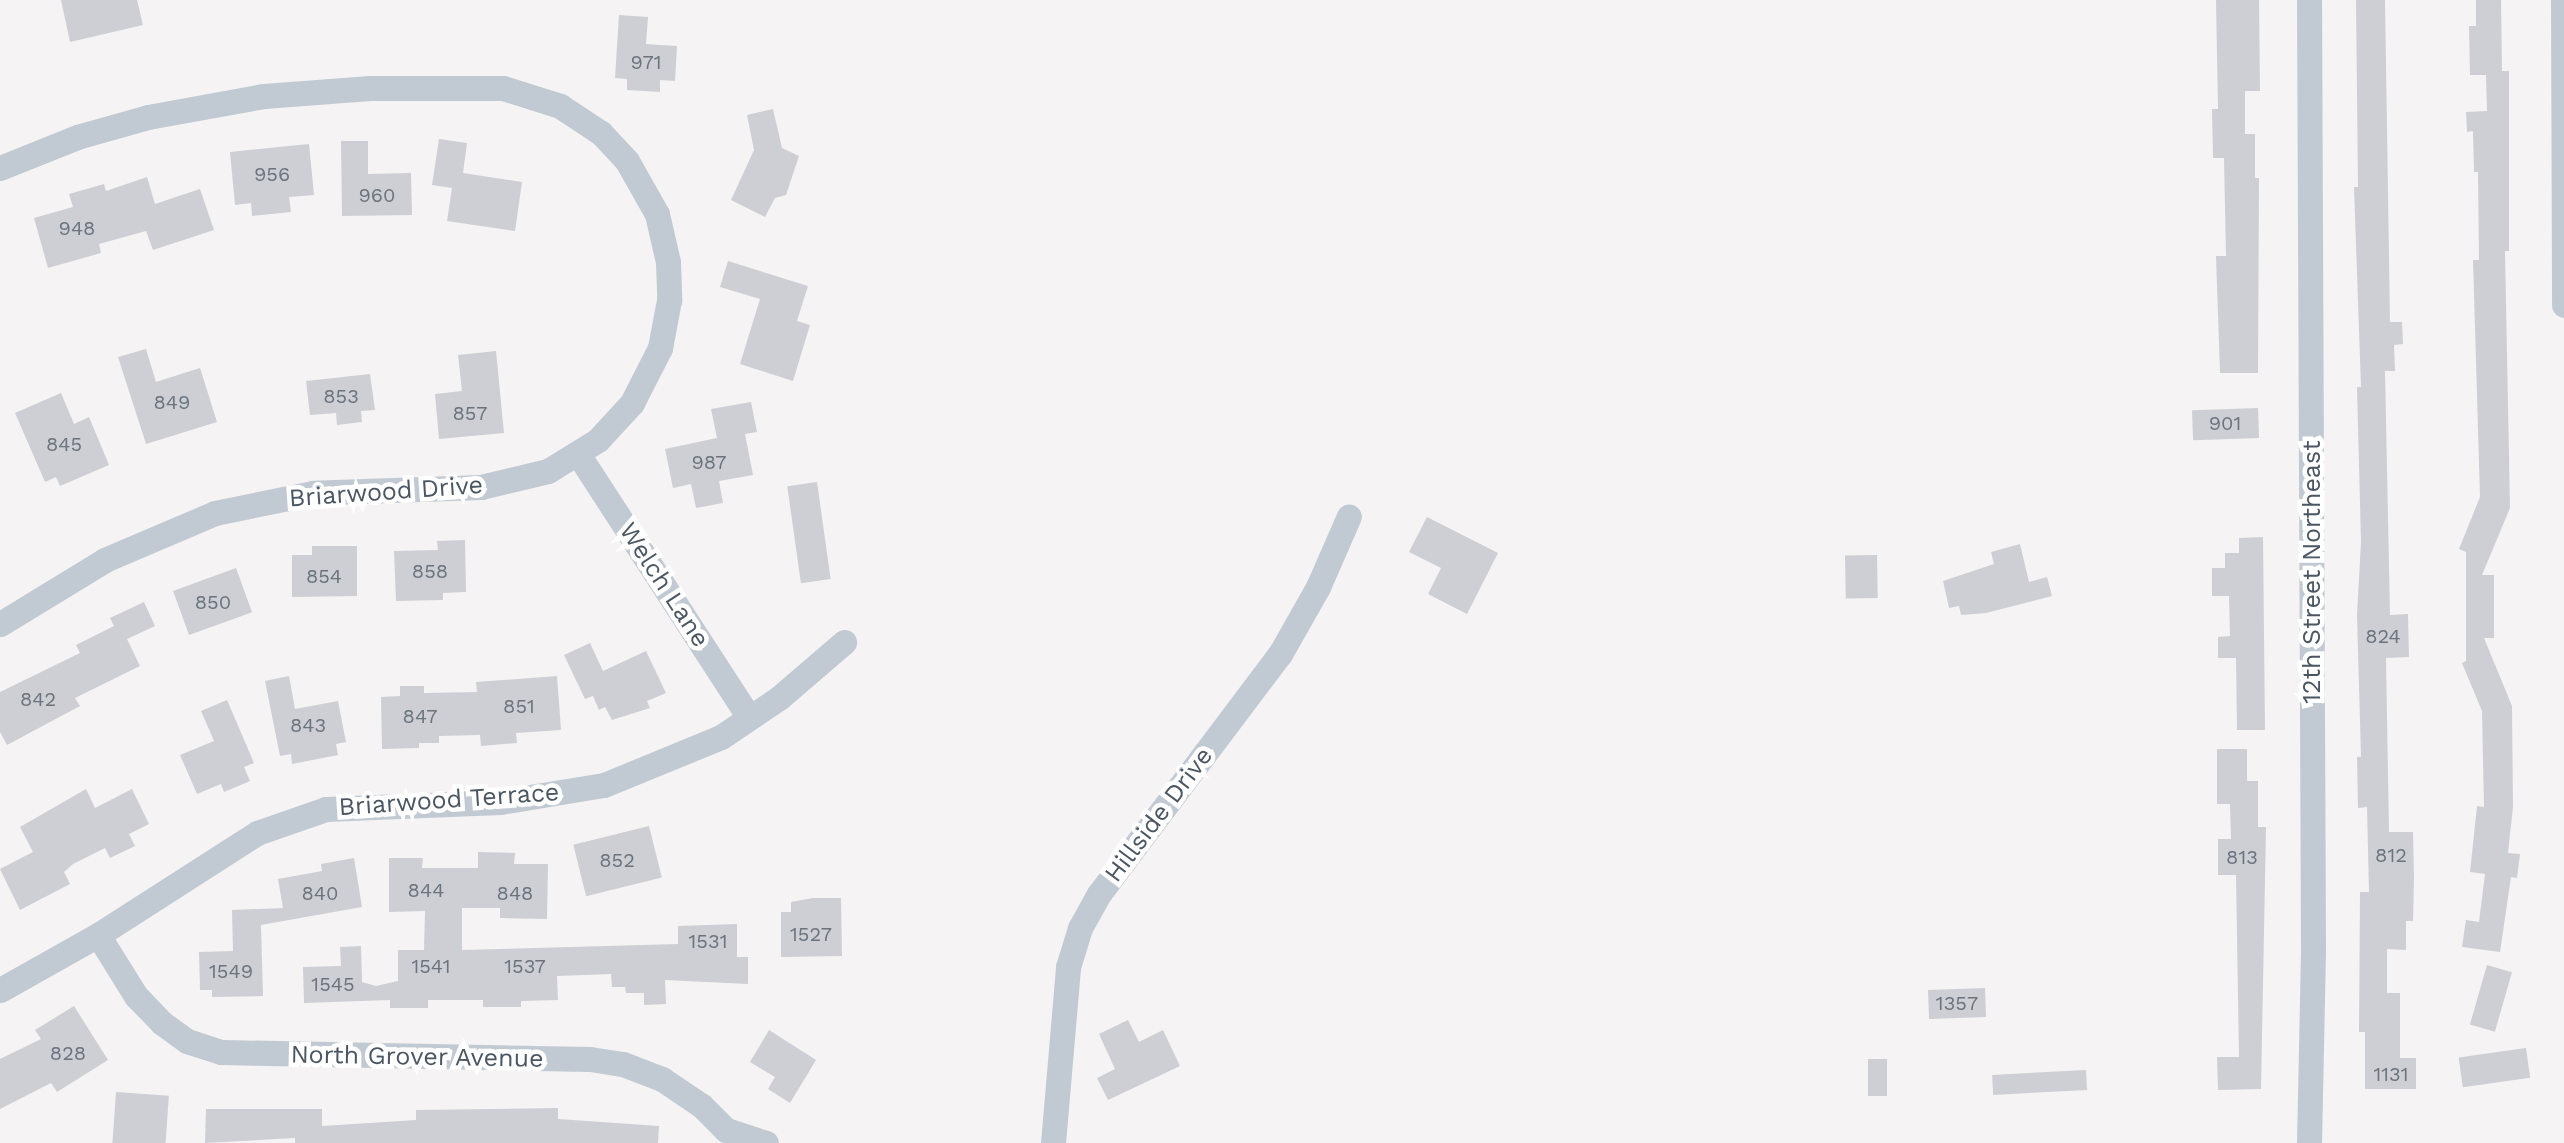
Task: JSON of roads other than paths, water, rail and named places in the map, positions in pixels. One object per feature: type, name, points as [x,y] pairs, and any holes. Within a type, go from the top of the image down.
[{"type":"street","name":"12th Street Northeast","points":[[2309,0],[2313,947],[2309,1143]]},
{"type":"street","points":[[2564,0],[2564,306]]},
{"type":"street","name":"Briarwood Drive","points":[[0,168],[77,137],[148,117],[298,92],[490,87],[538,96],[602,134],[634,171],[657,214],[668,262],[666,324],[650,371],[616,422],[578,454],[515,482],[481,488],[313,492],[215,513],[105,560],[0,624]]},
{"type":"street","name":"Welch Lane","points":[[578,454],[749,716]]},
{"type":"street","name":"Hillside Drive","points":[[1053,1143],[1068,967],[1080,928],[1099,894],[1280,654],[1318,587],[1349,516]]},
{"type":"street","name":"Briarwood Terrace","points":[[0,990],[98,935],[257,833],[326,808],[500,802],[604,785],[680,757],[749,716],[779,698],[844,642]]},
{"type":"street","name":"North Grover Avenue","points":[[98,935],[136,996],[162,1022],[187,1041],[221,1052],[590,1058],[622,1064],[662,1079],[702,1106],[723,1136],[766,1143]]}]
